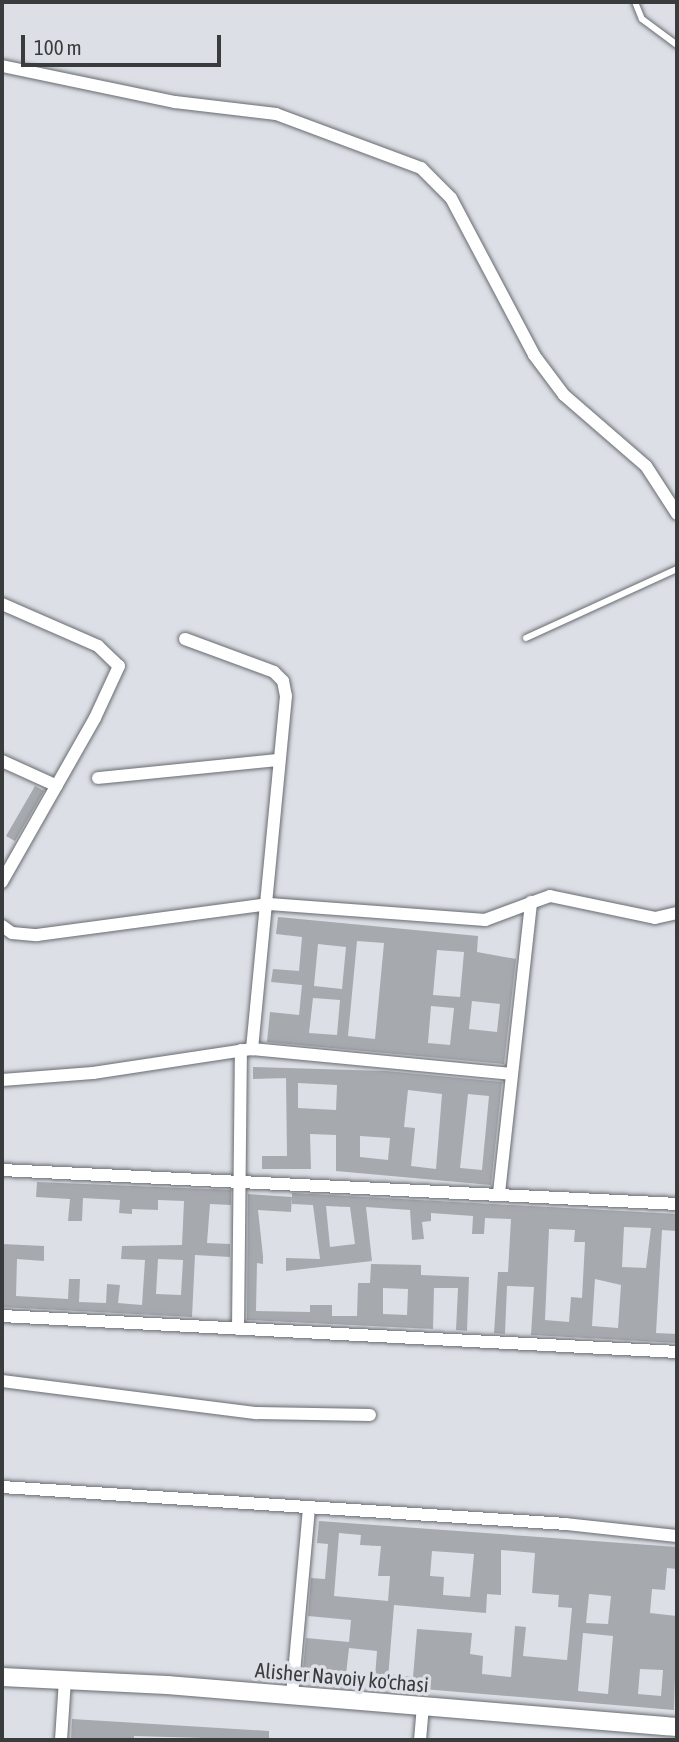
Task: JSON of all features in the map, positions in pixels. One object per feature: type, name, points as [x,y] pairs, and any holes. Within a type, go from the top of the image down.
[{"type":"main road","name":"Alisher Navoiy ko'chasi","points":[[2,1677],[292,1695],[677,1727]]},
{"type":"street","points":[[2,66],[175,102],[276,114],[421,168],[451,198],[534,355],[564,396],[646,466],[677,514]]},
{"type":"street","points":[[2,604],[98,646],[119,666],[57,786],[2,882]]},
{"type":"street","points":[[185,639],[274,672],[283,681],[269,904],[246,1050],[240,1180],[238,1329]]},
{"type":"street","points":[[98,778],[279,760]]},
{"type":"street","points":[[2,761],[57,786]]},
{"type":"street","points":[[2,926],[12,933],[37,935],[269,904],[469,921],[501,917],[531,902],[564,896],[655,918],[677,913]]},
{"type":"street","points":[[499,1193],[531,902]]},
{"type":"street","points":[[2,1080],[93,1073],[246,1050],[512,1074]]},
{"type":"street","points":[[2,1170],[677,1204]]},
{"type":"street","points":[[2,1316],[677,1352]]},
{"type":"street","points":[[2,1381],[257,1413],[370,1415]]},
{"type":"street","points":[[2,1487],[677,1536]]},
{"type":"street","points":[[292,1695],[309,1508]]},
{"type":"street","points":[[61,1740],[65,1680]]},
{"type":"street","points":[[420,1740],[423,1706]]},
{"type":"lane","points":[[635,2],[642,19],[677,45]]},
{"type":"lane","points":[[526,638],[677,569]]},
{"type":"building","points":[[35,786],[44,791],[15,841],[6,836]]},
{"type":"building","points":[[278,917],[478,936],[477,952],[516,959],[504,1064],[267,1042],[270,1012],[299,1015],[302,985],[271,982],[273,969],[299,971],[302,937],[276,934]],"holes":[[[357,941],[384,943],[375,1039],[348,1036]],[[318,944],[346,947],[342,989],[314,986]],[[437,950],[464,952],[460,997],[433,995]],[[313,998],[340,1000],[337,1035],[309,1033]],[[472,1001],[500,1004],[497,1032],[469,1029]],[[431,1006],[454,1008],[450,1045],[428,1043]]]},
{"type":"building","points":[[253,1067],[386,1071],[502,1082],[491,1185],[336,1171],[336,1135],[310,1134],[311,1169],[262,1169],[262,1156],[287,1156],[286,1078],[253,1079]],"holes":[[[298,1083],[337,1085],[336,1110],[298,1108]],[[408,1090],[442,1094],[436,1169],[411,1166],[415,1128],[404,1127]],[[468,1094],[489,1096],[482,1170],[460,1168]],[[360,1136],[390,1138],[388,1160],[360,1157]]]},
{"type":"building","points":[[37,1182],[231,1190],[231,1205],[210,1204],[207,1243],[230,1244],[230,1257],[195,1255],[192,1317],[2,1307],[2,1244],[44,1246],[44,1261],[17,1259],[16,1296],[68,1299],[69,1279],[80,1279],[79,1302],[106,1303],[107,1284],[120,1285],[118,1303],[142,1305],[145,1260],[121,1259],[122,1246],[182,1245],[184,1201],[158,1200],[158,1210],[132,1209],[132,1214],[119,1213],[120,1200],[83,1198],[82,1221],[68,1221],[70,1199],[36,1197]],"holes":[[[158,1259],[183,1260],[181,1295],[156,1294]]]},
{"type":"building","points":[[292,1193],[677,1214],[677,1231],[662,1230],[656,1333],[677,1334],[677,1343],[531,1335],[534,1287],[507,1286],[505,1334],[494,1333],[498,1272],[508,1272],[511,1219],[485,1218],[484,1234],[472,1234],[473,1216],[431,1213],[431,1221],[422,1222],[424,1239],[412,1240],[410,1210],[366,1207],[372,1261],[286,1271],[286,1258],[320,1259],[313,1205],[292,1204]],"holes":[[[326,1206],[350,1207],[355,1244],[330,1247]],[[624,1227],[651,1228],[646,1268],[622,1267]],[[549,1229],[575,1230],[574,1242],[585,1242],[582,1298],[571,1297],[569,1322],[545,1320]],[[595,1279],[621,1285],[618,1328],[592,1326]]]},
{"type":"building","points":[[248,1194],[292,1197],[291,1212],[258,1210],[263,1264],[257,1263],[256,1311],[310,1312],[310,1305],[332,1305],[332,1316],[357,1316],[358,1283],[370,1283],[371,1264],[421,1265],[421,1275],[469,1277],[467,1331],[456,1330],[458,1288],[434,1288],[433,1329],[247,1320]],"holes":[[[383,1288],[408,1289],[407,1315],[383,1314]]]},
{"type":"building","points":[[319,1521],[677,1547],[677,1569],[667,1568],[665,1590],[652,1589],[650,1613],[677,1616],[674,1710],[387,1686],[388,1678],[375,1677],[377,1651],[349,1648],[345,1683],[302,1680],[306,1638],[349,1642],[351,1620],[308,1616],[311,1578],[325,1579],[328,1544],[317,1543]],"holes":[[[339,1533],[361,1535],[360,1545],[381,1546],[378,1576],[390,1576],[388,1601],[334,1596]],[[501,1550],[535,1553],[532,1593],[559,1595],[558,1607],[572,1608],[567,1660],[523,1656],[526,1627],[515,1626],[511,1677],[482,1674],[483,1656],[470,1654],[472,1633],[417,1629],[413,1677],[388,1674],[394,1605],[486,1613],[487,1594],[501,1595]],[[432,1551],[474,1554],[470,1597],[443,1595],[444,1577],[430,1576]],[[589,1594],[611,1596],[608,1624],[586,1623]],[[583,1633],[613,1636],[608,1694],[578,1691]],[[640,1669],[663,1670],[661,1696],[638,1694]]]},
{"type":"building","points":[[72,1719],[269,1731],[269,1740],[134,1736],[134,1740],[71,1740]]}]
